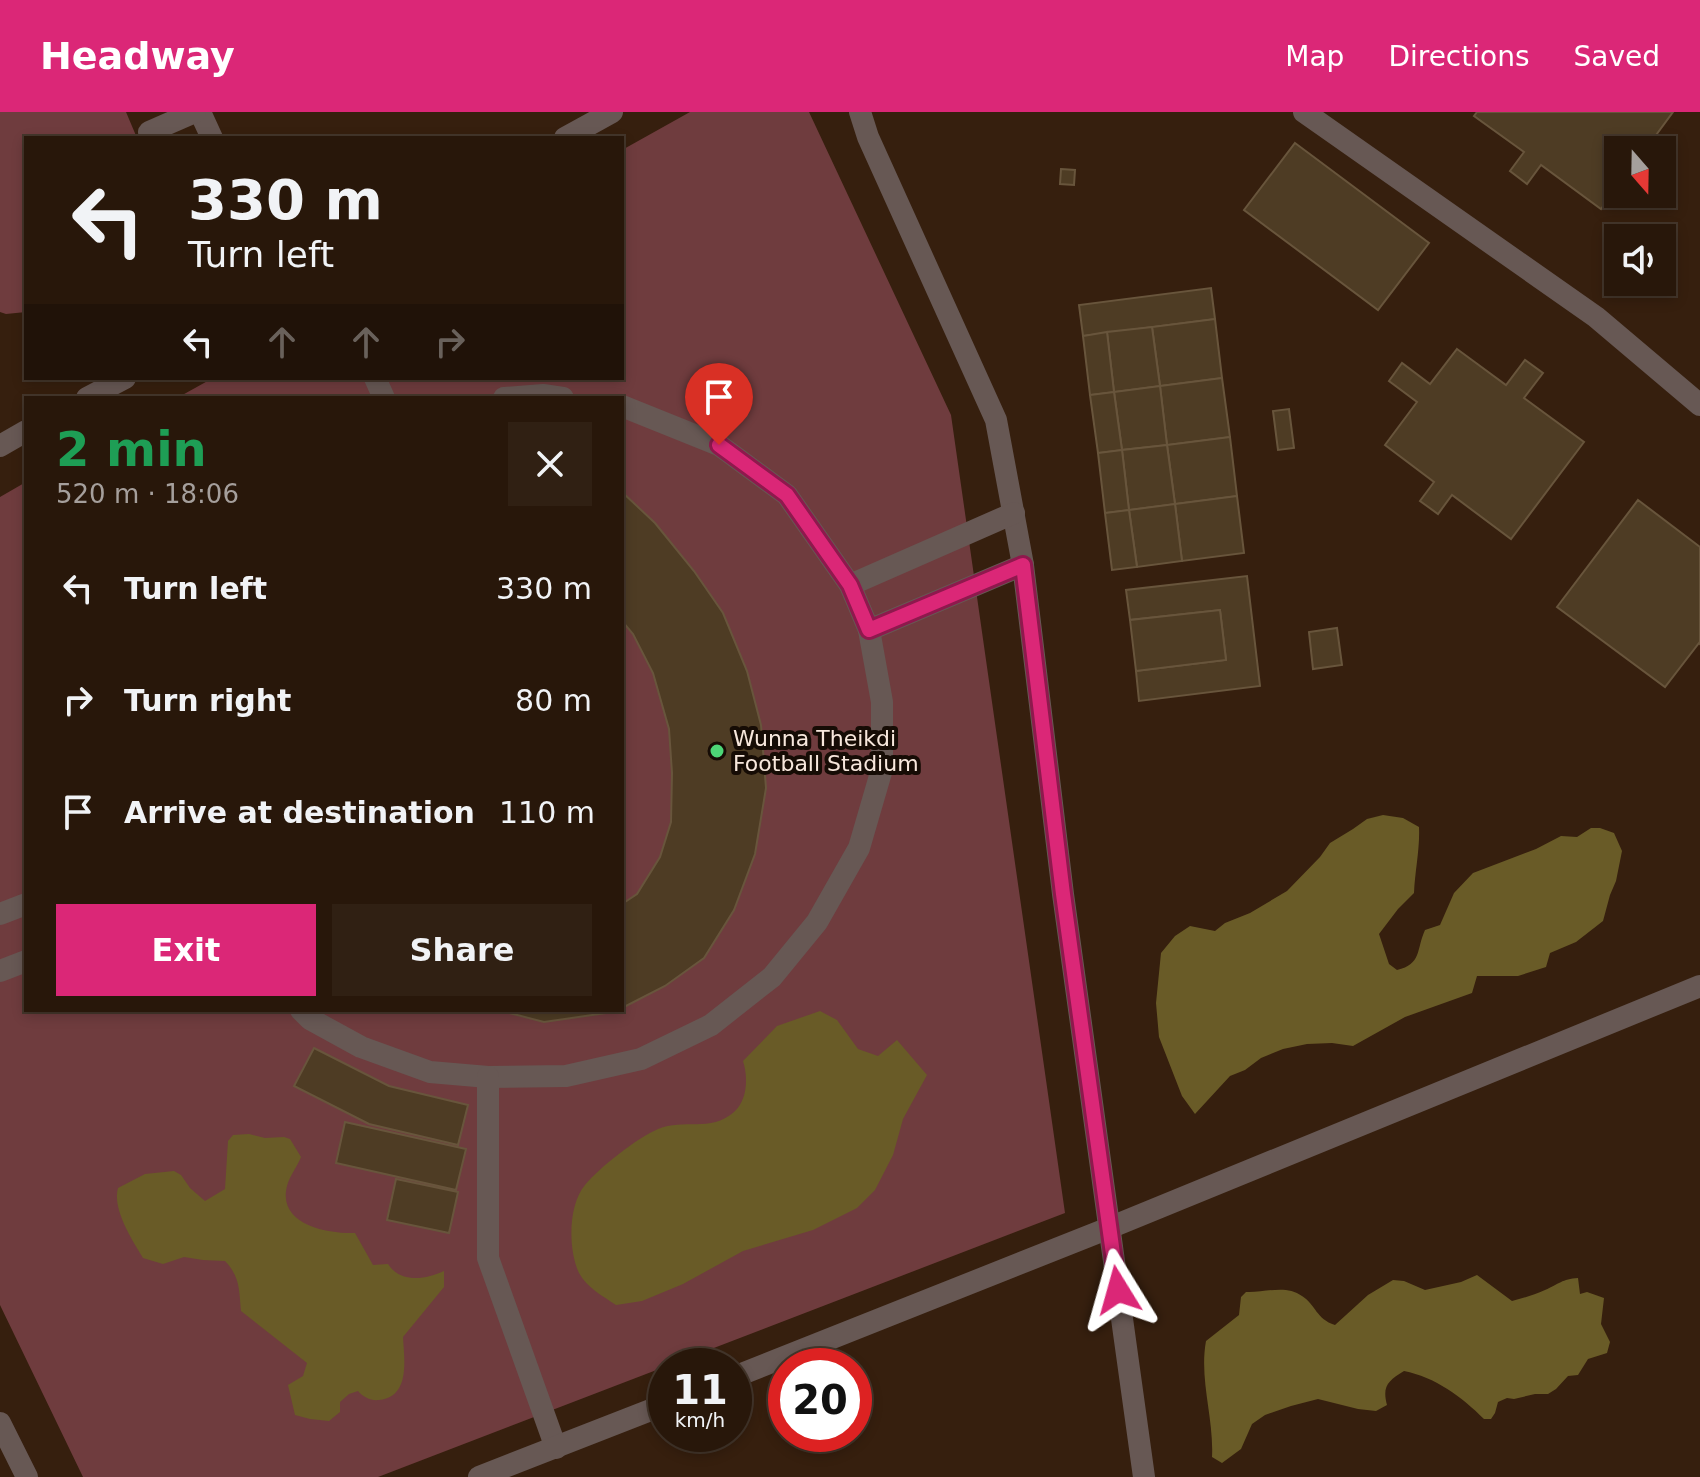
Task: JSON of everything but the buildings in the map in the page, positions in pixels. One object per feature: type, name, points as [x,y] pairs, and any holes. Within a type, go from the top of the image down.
[{"type":"street","points":[[149,132],[198,112],[211,136]]},
{"type":"street","points":[[569,136],[612,112]]},
{"type":"street","points":[[860,112],[868,137],[996,420],[1023,565],[1063,894],[1144,1477]]},
{"type":"street","points":[[1304,112],[1596,317],[1700,405]]},
{"type":"street","points":[[91,396],[121,380]]},
{"type":"street","points":[[303,1012],[361,1047],[430,1072],[488,1077],[566,1076],[641,1059],[711,1025],[772,977],[817,922],[859,848],[882,769],[882,702],[869,630],[850,585],[787,495],[719,445],[624,407]]},
{"type":"street","points":[[0,446],[24,432]]},
{"type":"street","points":[[850,585],[1014,513]]},
{"type":"street","points":[[869,630],[1023,565]]},
{"type":"street","points":[[0,914],[24,905]]},
{"type":"street","points":[[0,971],[24,962]]},
{"type":"street","points":[[752,1370],[1109,1228],[1700,986]]},
{"type":"street","points":[[488,1077],[488,1258],[556,1448]]},
{"type":"street","points":[[479,1477],[648,1411]]},
{"type":"street","points":[[0,1423],[27,1477]]},
{"type":"shaded area","points":[[0,112],[126,112],[136,136],[24,136],[24,312],[0,312]]},
{"type":"shaded area","name":"Wunna Theikdi Football Stadium","points":[[690,112],[809,112],[951,415],[1065,1213],[714,1348],[648,1348],[648,1373],[378,1477],[83,1477],[0,1305],[0,497],[24,483],[24,1012],[624,1012],[624,396],[181,396],[209,380],[624,380],[624,149]]},
{"type":"shaded area","points":[[1383,815],[1403,818],[1419,827],[1414,893],[1379,934],[1389,964],[1397,970],[1411,964],[1425,930],[1440,925],[1454,893],[1473,873],[1561,836],[1577,837],[1591,828],[1614,833],[1622,851],[1603,921],[1576,942],[1550,953],[1546,967],[1518,976],[1477,976],[1472,993],[1405,1017],[1353,1046],[1307,1044],[1261,1058],[1230,1076],[1195,1114],[1182,1096],[1159,1037],[1156,1003],[1161,953],[1175,936],[1190,926],[1215,931],[1287,891],[1330,843],[1367,819]]},
{"type":"shaded area","points":[[820,1011],[837,1020],[858,1049],[878,1056],[897,1040],[927,1075],[903,1119],[893,1155],[875,1190],[857,1208],[813,1230],[743,1251],[683,1284],[642,1301],[616,1305],[591,1287],[579,1273],[572,1240],[575,1204],[585,1185],[619,1154],[658,1129],[716,1122],[734,1112],[746,1088],[743,1061],[777,1026]]},
{"type":"shaded area","points":[[233,1135],[290,1139],[301,1157],[288,1182],[286,1199],[297,1218],[319,1229],[355,1233],[373,1265],[388,1264],[406,1277],[421,1278],[444,1271],[444,1287],[403,1337],[403,1375],[396,1392],[376,1400],[358,1391],[349,1394],[340,1402],[340,1412],[329,1421],[295,1415],[288,1385],[303,1376],[307,1363],[241,1311],[236,1278],[225,1261],[184,1257],[163,1264],[143,1258],[120,1215],[118,1188],[145,1174],[174,1171],[205,1201],[225,1189],[228,1141]]},
{"type":"shaded area","points":[[1477,1275],[1512,1301],[1578,1278],[1580,1294],[1587,1292],[1604,1298],[1601,1324],[1610,1342],[1607,1353],[1588,1359],[1578,1375],[1568,1376],[1548,1394],[1507,1398],[1498,1402],[1491,1419],[1484,1419],[1437,1383],[1404,1371],[1388,1385],[1385,1393],[1387,1405],[1376,1411],[1318,1399],[1291,1406],[1265,1415],[1252,1424],[1241,1449],[1222,1463],[1212,1457],[1204,1370],[1206,1341],[1239,1315],[1241,1297],[1246,1292],[1296,1292],[1324,1319],[1335,1325],[1368,1295],[1393,1280],[1425,1290]]},
{"type":"place","name":"Wunna Theikdi Football Stadium","points":[[717,751]]},
{"type":"route","points":[[719,445],[787,495],[850,585],[869,630],[1023,565],[1063,894],[1118,1290]]}]
